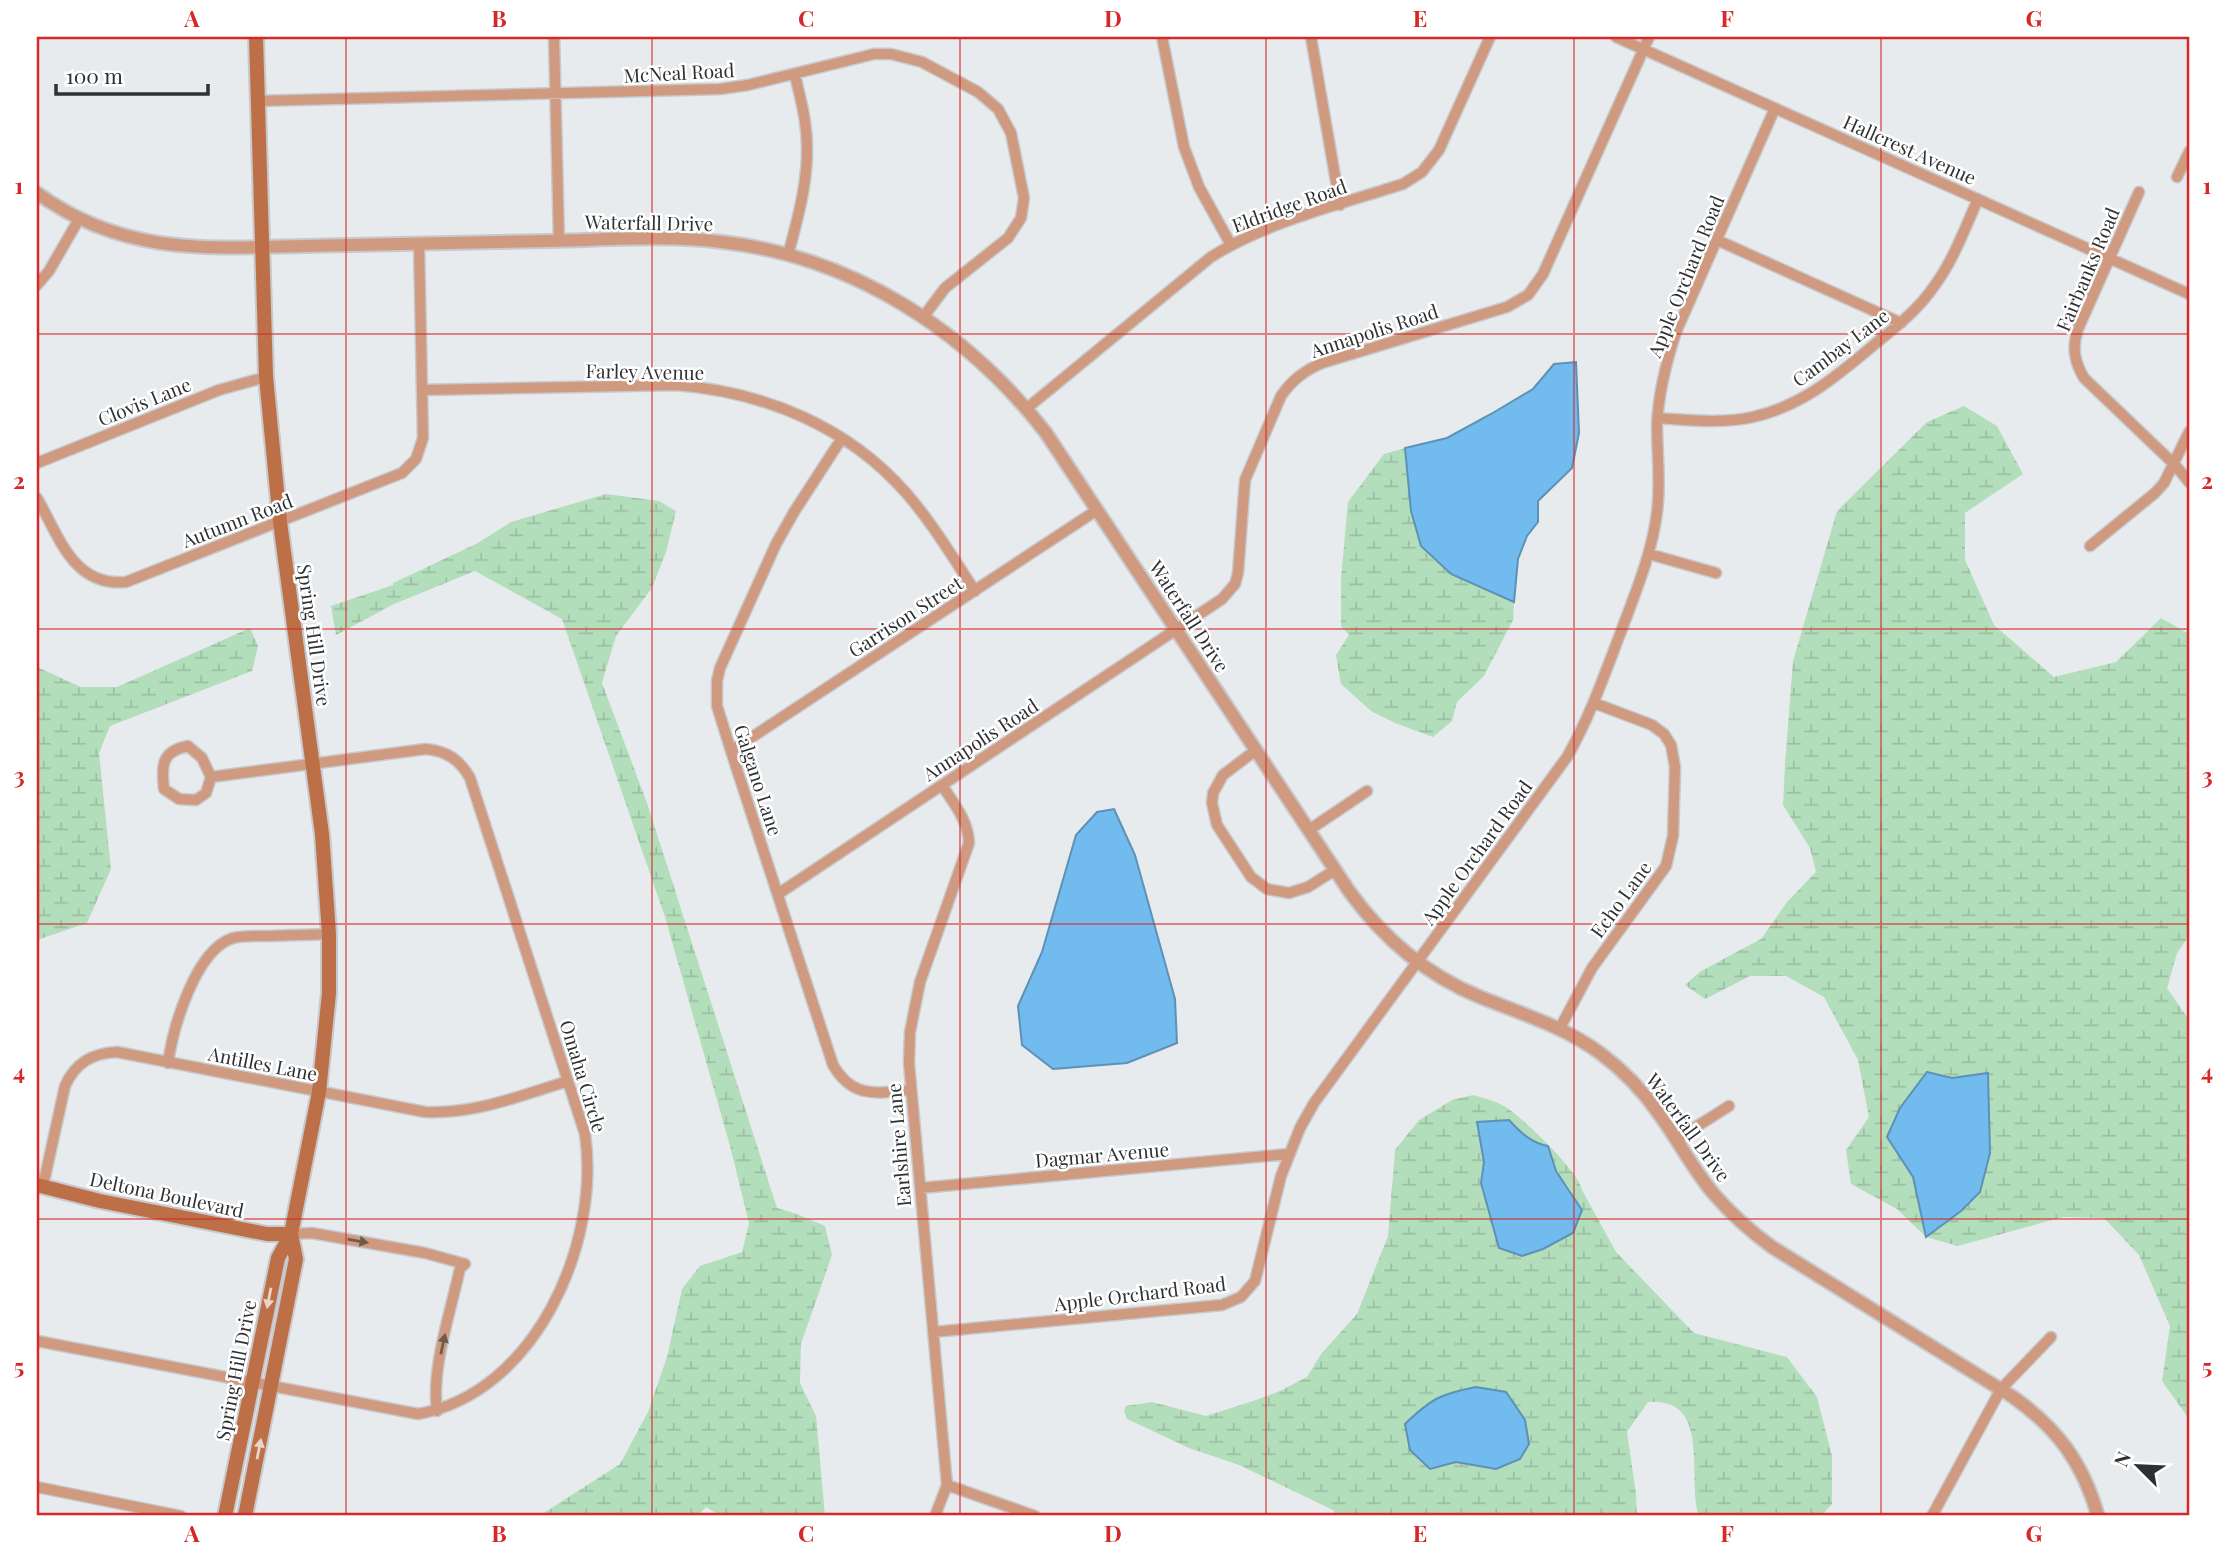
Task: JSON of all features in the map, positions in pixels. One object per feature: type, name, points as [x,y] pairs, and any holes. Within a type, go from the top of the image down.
[{"type":"main road","name":"Spring Hill Drive","points":[[225,1516],[278,1258],[291,1234],[319,1092],[329,993],[327,887],[280,522],[266,377],[256,37]]},
{"type":"main road","name":"Deltona Boulevard","points":[[40,1186],[100,1201],[267,1234],[291,1234]]},
{"type":"main road","name":"Spring Hill Drive","points":[[245,1516],[296,1259],[291,1234]]},
{"type":"street","points":[[554,37],[559,241]]},
{"type":"street","points":[[1162,37],[1187,157],[1199,187],[1231,245]]},
{"type":"street","points":[[1311,37],[1340,205]]},
{"type":"street","name":"Eldridge Road","points":[[1026,408],[1211,257],[1231,245],[1262,231],[1403,184],[1422,172],[1439,150],[1490,37]]},
{"type":"street","name":"Hallcrest Avenue","points":[[1616,37],[2189,294]]},
{"type":"street","name":"Annapolis Road","points":[[778,894],[1222,599],[1235,584],[1239,565],[1242,491],[1245,480],[1281,396],[1289,385],[1298,376],[1322,363],[1507,307],[1528,295],[1543,274],[1649,37]]},
{"type":"street","name":"McNeal Road","points":[[257,101],[720,89],[748,85],[874,54],[908,57],[978,92],[998,109],[1012,133],[1023,188],[1024,207],[1021,218],[1008,238],[945,288],[924,316]]},
{"type":"street","points":[[788,255],[806,173],[805,121],[795,74]]},
{"type":"street","name":"Apple Orchard Road","points":[[933,1332],[1208,1307],[1232,1302],[1241,1297],[1255,1281],[1288,1154],[1314,1103],[1567,757],[1581,734],[1649,554],[1657,509],[1658,418],[1667,361],[1676,332],[1775,108]]},
{"type":"street","points":[[2177,177],[2189,152]]},
{"type":"street","name":"Fairbanks Road","points":[[2139,192],[2074,339],[2075,360],[2084,378],[2175,464],[2189,482]]},
{"type":"street","name":"Waterfall Drive","points":[[37,193],[79,219],[107,230],[159,244],[209,248],[687,239],[723,242],[788,255],[835,270],[866,283],[924,316],[981,361],[1046,433],[1335,870],[1378,928],[1433,973],[1467,991],[1560,1028],[1621,1070],[1658,1111],[1712,1192],[1751,1232],[2033,1410],[2063,1441],[2085,1478],[2098,1516]]},
{"type":"street","name":"Cambay Lane","points":[[1658,418],[1750,418],[1788,406],[1826,384],[1901,323],[1925,299],[1948,264],[1978,199]]},
{"type":"street","points":[[37,285],[49,271],[79,219]]},
{"type":"street","points":[[1717,240],[1901,323]]},
{"type":"street","points":[[419,244],[422,390]]},
{"type":"street","name":"Clovis Lane","points":[[37,463],[219,390],[266,377]]},
{"type":"street","name":"Farley Avenue","points":[[422,390],[660,385],[704,387],[763,400],[818,423],[885,471],[926,518],[975,591]]},
{"type":"street","name":"Autumn Road","points":[[37,498],[76,565],[104,582],[126,582],[394,477],[409,467],[421,448],[422,390]]},
{"type":"street","points":[[2090,546],[2155,493],[2175,464],[2189,432]]},
{"type":"street","name":"Galgano Lane","points":[[842,438],[776,544],[720,668],[717,706],[833,1065],[840,1076],[853,1087],[869,1093],[911,1090]]},
{"type":"street","name":"Garrison Street","points":[[732,751],[1097,510]]},
{"type":"street","points":[[1649,554],[1716,573]]},
{"type":"street","name":"Echo Lane","points":[[1560,1028],[1592,968],[1666,866],[1672,846],[1675,766],[1671,745],[1664,734],[1652,725],[1594,703]]},
{"type":"street","points":[[188,746],[202,758],[211,777],[206,793],[196,800],[179,799],[164,789],[164,760],[174,749],[188,746]]},
{"type":"street","name":"Omaha Circle","points":[[37,1340],[418,1415],[454,1405],[514,1360],[542,1326],[573,1255],[589,1179],[584,1134],[470,778],[464,768],[447,754],[426,749],[211,777]]},
{"type":"street","points":[[1256,750],[1223,775],[1213,793],[1216,825],[1251,877],[1267,889],[1289,893],[1308,887],[1335,870]]},
{"type":"street","name":"Earlshire Lane","points":[[935,1516],[947,1485],[909,1052],[914,1007],[927,961],[969,843],[964,818],[942,785]]},
{"type":"street","points":[[1309,830],[1367,791]]},
{"type":"street","points":[[168,1063],[172,1038],[188,992],[206,960],[221,944],[242,936],[329,934]]},
{"type":"street","name":"Antilles Lane","points":[[40,1186],[65,1086],[78,1066],[95,1055],[106,1052],[405,1109],[443,1113],[488,1107],[568,1081]]},
{"type":"street","points":[[1676,1139],[1729,1106]]},
{"type":"street","name":"Dagmar Avenue","points":[[920,1188],[1288,1154]]},
{"type":"street","points":[[291,1234],[312,1233],[425,1253],[465,1264],[460,1268],[441,1354],[435,1392],[437,1411]]},
{"type":"street","points":[[1932,1516],[2001,1389],[2051,1337]]},
{"type":"street","points":[[947,1485],[1035,1516]]},
{"type":"street","points":[[37,1488],[181,1516]]},
{"type":"green space","points":[[1964,406],[1997,426],[2023,474],[1965,513],[1965,560],[1994,625],[2054,677],[2116,662],[2161,618],[2189,634],[2189,936],[2177,953],[2167,988],[2189,1020],[2189,1419],[2162,1381],[2170,1326],[2139,1255],[2104,1218],[2063,1217],[1958,1246],[1926,1237],[1897,1209],[1851,1184],[1846,1150],[1869,1117],[1858,1060],[1824,997],[1786,976],[1750,976],[1705,999],[1685,985],[1701,971],[1761,939],[1787,902],[1816,872],[1810,848],[1783,805],[1793,661],[1837,511],[1927,422]],"holes":[[[1927,1072],[1951,1078],[1988,1074],[1926,1237],[1913,1177]]]},
{"type":"green space","points":[[1405,448],[1411,511],[1451,574],[1514,602],[1513,620],[1484,676],[1457,702],[1452,721],[1433,737],[1371,711],[1341,684],[1336,655],[1349,635],[1341,626],[1341,578],[1348,502],[1384,454]]},
{"type":"green space","points":[[606,494],[659,501],[676,511],[666,552],[652,588],[616,636],[602,683],[647,803],[777,1208],[825,1226],[832,1255],[801,1344],[800,1383],[816,1416],[825,1516],[721,1516],[706,1507],[697,1516],[539,1516],[620,1464],[648,1412],[667,1357],[682,1289],[700,1266],[742,1252],[749,1223],[665,917],[562,619],[475,571],[394,604],[336,635],[331,606],[393,585],[476,544],[511,522]]},
{"type":"green space","points":[[250,628],[258,646],[252,671],[110,726],[99,753],[111,869],[87,923],[37,940],[37,667],[81,687],[117,687]]},
{"type":"green space","points":[[1473,1095],[1497,1103],[1536,1132],[1579,1181],[1616,1252],[1694,1333],[1787,1357],[1817,1397],[1832,1456],[1832,1504],[1821,1516],[1699,1516],[1689,1426],[1682,1412],[1668,1404],[1648,1402],[1627,1432],[1637,1516],[1337,1516],[1333,1510],[1239,1465],[1189,1448],[1127,1419],[1124,1411],[1126,1406],[1152,1402],[1206,1416],[1280,1391],[1307,1377],[1321,1354],[1357,1314],[1388,1236],[1395,1150],[1419,1120],[1452,1100]],"holes":[[[1509,1120],[1531,1140],[1548,1146],[1556,1171],[1572,1192],[1482,1183],[1484,1162],[1477,1123]],[[1506,1392],[1525,1420],[1528,1444],[1496,1469],[1456,1462]]]},
{"type":"water","points":[[1576,362],[1579,433],[1572,468],[1538,501],[1538,522],[1527,536],[1518,559],[1514,602],[1451,574],[1421,546],[1411,511],[1405,448],[1447,438],[1533,389],[1554,364]]},
{"type":"water","points":[[1114,809],[1135,855],[1175,999],[1177,1043],[1127,1063],[1053,1069],[1022,1045],[1018,1006],[1042,952],[1076,835],[1097,812]]},
{"type":"water","points":[[1927,1072],[1952,1078],[1988,1073],[1990,1153],[1980,1192],[1961,1211],[1926,1237],[1913,1177],[1887,1137],[1900,1108]]},
{"type":"water","points":[[1509,1120],[1531,1140],[1548,1146],[1556,1171],[1582,1210],[1573,1233],[1543,1249],[1522,1256],[1499,1248],[1481,1183],[1484,1162],[1477,1122]]},
{"type":"water","points":[[1476,1387],[1506,1392],[1525,1420],[1529,1444],[1520,1459],[1496,1469],[1456,1462],[1430,1469],[1410,1450],[1405,1424],[1437,1399]]}]
